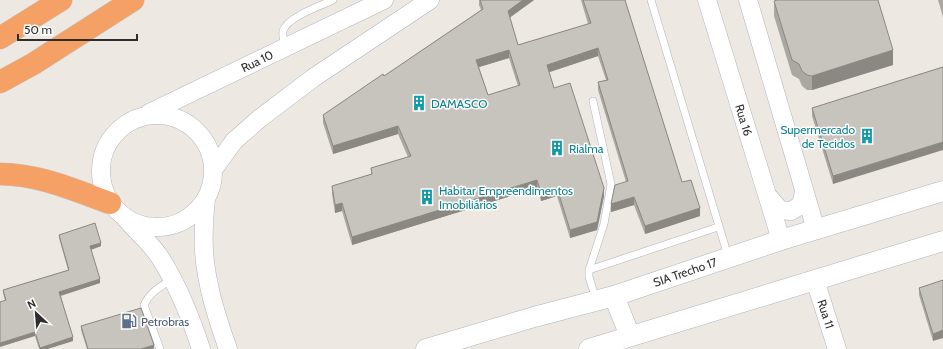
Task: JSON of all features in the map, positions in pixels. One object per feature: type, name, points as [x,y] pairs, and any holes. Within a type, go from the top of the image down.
[{"type":"highway","points":[[0,38],[62,0]]},
{"type":"highway","points":[[0,82],[33,64],[133,0]]},
{"type":"highway","points":[[0,174],[14,174],[53,182],[117,210]]},
{"type":"main road","name":"SIA Trecho 17","points":[[426,349],[534,317],[606,298],[781,240],[943,191]]},
{"type":"main road","points":[[589,349],[943,241]]},
{"type":"main road","points":[[606,298],[630,336]]},
{"type":"street","name":"Rua 10","points":[[130,121],[384,0]]},
{"type":"street","points":[[213,170],[234,141],[259,119],[313,78],[430,0]]},
{"type":"street","name":"Rua 16","points":[[707,0],[781,240]]},
{"type":"street","points":[[750,1],[816,230]]},
{"type":"street","points":[[201,349],[195,330],[172,279],[160,258],[117,210],[102,186],[100,167],[105,149],[115,133],[130,121],[148,115],[167,115],[185,122],[200,134],[210,151],[213,170],[212,185],[206,199],[203,228],[206,266],[210,287],[228,349]]},
{"type":"street","points":[[767,196],[780,210],[791,211],[801,205],[804,192]]},
{"type":"street","points":[[117,210],[141,225],[160,227],[178,223],[194,213],[206,199]]},
{"type":"street","name":"Rua 11","points":[[815,280],[837,349]]},
{"type":"lane","points":[[286,47],[282,37],[283,30],[292,20],[333,0]]},
{"type":"lane","points":[[651,0],[718,227],[729,258]]},
{"type":"lane","points":[[593,101],[611,184],[604,224],[589,270],[589,276],[606,298]]},
{"type":"lane","points":[[589,270],[718,227]]},
{"type":"lane","points":[[160,349],[144,305],[148,297],[154,291],[172,279]]},
{"type":"building","points":[[480,0],[523,0],[508,11],[518,45],[591,23],[583,0],[625,0],[682,182],[691,180],[700,208],[645,226],[634,197],[611,204],[615,185],[628,181],[598,82],[608,80],[598,48],[547,65],[554,88],[570,83],[604,188],[597,222],[570,230],[557,188],[541,193],[537,180],[352,237],[342,203],[335,205],[332,186],[372,174],[371,168],[411,156],[398,126],[333,146],[323,115],[483,9]],"holes":[[[509,50],[520,85],[488,95],[476,60]]]},
{"type":"building","points":[[878,0],[893,50],[812,76],[807,75],[802,71],[799,64],[792,60],[774,1]]},
{"type":"building","name":"Supermercado de Tecidos","points":[[943,67],[943,142],[833,176],[812,108]]},
{"type":"building","points":[[95,223],[101,243],[90,246],[100,279],[59,292],[73,337],[40,348],[35,332],[0,343],[0,302],[6,300],[3,290],[69,270],[59,235]]},
{"type":"building","points":[[943,280],[943,330],[933,334],[919,288]]},
{"type":"building","name":"Petrobras","points":[[141,308],[154,345],[141,349],[88,349],[81,326]]},
{"type":"place","name":"DAMASCO","points":[[419,103]]},
{"type":"place","name":"Supermercado de Tecidos","points":[[867,136]]},
{"type":"place","name":"Rialma","points":[[557,148]]},
{"type":"place","name":"Habitar Empreendimentos Imobiliários","points":[[427,197]]},
{"type":"place","name":"Petrobras","points":[[129,321]]}]
